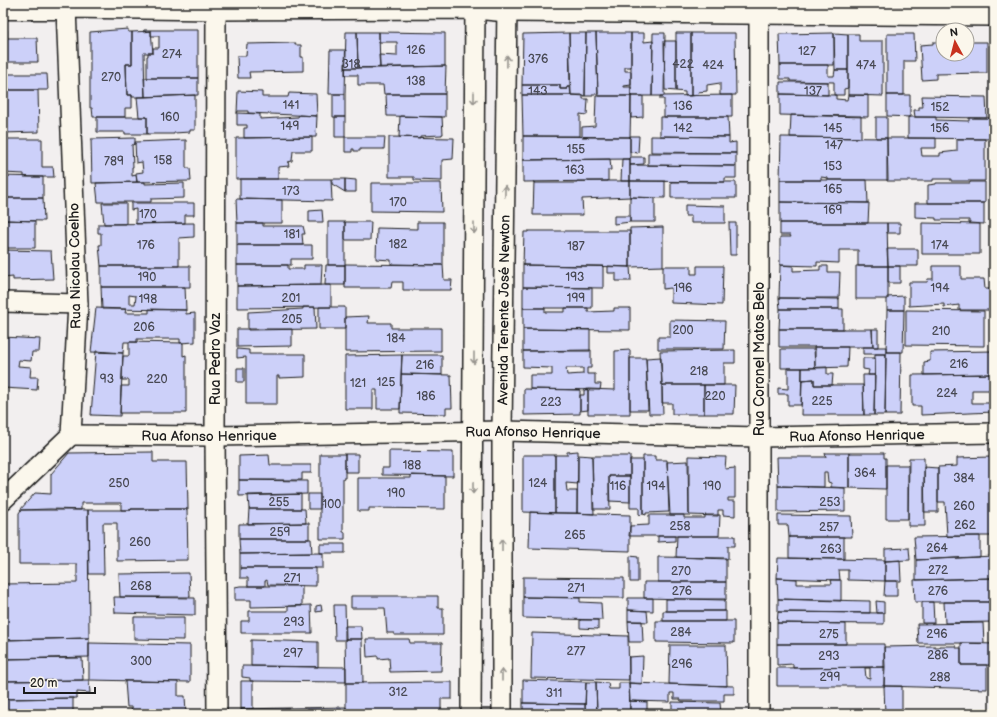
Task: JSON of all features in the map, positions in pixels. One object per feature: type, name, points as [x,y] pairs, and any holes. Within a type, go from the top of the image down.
[{"type":"street","points":[[3,8],[66,6],[759,8],[994,16]]},
{"type":"street","name":"Rua Nicolau Coelho","points":[[66,6],[78,304],[71,435]]},
{"type":"street","name":"Avenida Tenente José Newton","points":[[471,714],[475,6]]},
{"type":"street","name":"Rua Pedro Vaz","points":[[216,7],[215,436],[217,714]]},
{"type":"street","name":"Avenida Tenente José Newton","points":[[502,714],[502,431],[507,7]]},
{"type":"street","name":"Rua Coronel Matos Belo","points":[[759,8],[759,714]]},
{"type":"street","points":[[3,302],[78,304]]},
{"type":"street","name":"Rua Afonso Henrique","points":[[71,435],[215,436],[502,431],[759,437],[994,433]]},
{"type":"street","points":[[3,500],[71,435]]},
{"type":"building","points":[[128,29],[128,32],[132,32],[132,64],[126,64],[127,95],[132,95],[132,108],[125,108],[125,117],[93,117],[92,108],[90,108],[90,32]]},
{"type":"building","points":[[3,30],[7,30],[7,38],[37,38],[38,62],[3,62]]},
{"type":"building","points":[[144,30],[198,30],[198,78],[147,78],[147,56],[148,53],[153,53],[153,48],[159,48],[159,36],[151,36],[151,31],[143,32]]},
{"type":"building","points":[[151,31],[153,53],[144,53],[145,97],[132,97],[132,95],[127,95],[126,64],[132,64],[132,32]]},
{"type":"building","points":[[346,32],[357,32],[358,68],[345,68]]},
{"type":"building","points":[[357,32],[379,32],[380,68],[358,68]]},
{"type":"building","points":[[379,32],[445,33],[445,66],[380,68],[379,55],[397,56],[397,42],[379,42]]},
{"type":"building","points":[[569,33],[586,33],[585,96],[571,95]]},
{"type":"building","points":[[569,33],[570,87],[567,87],[567,89],[560,89],[560,85],[522,85],[523,34]]},
{"type":"building","points":[[586,33],[596,33],[598,94],[592,94],[592,96],[585,96]]},
{"type":"building","points":[[596,33],[631,33],[631,67],[625,67],[625,71],[631,71],[631,85],[624,87],[631,87],[631,96],[598,96]]},
{"type":"building","points":[[631,33],[644,33],[644,42],[653,41],[652,96],[631,96]]},
{"type":"building","points":[[653,33],[665,33],[664,96],[652,96]]},
{"type":"building","points":[[676,33],[691,33],[691,96],[685,96],[685,92],[676,91]]},
{"type":"building","points":[[691,33],[735,33],[736,95],[720,95],[720,83],[707,85],[707,91],[698,92],[699,95],[691,96]]},
{"type":"building","points":[[834,33],[834,65],[780,65],[779,34]]},
{"type":"building","points":[[834,33],[848,34],[848,70],[835,70]]},
{"type":"building","points":[[848,34],[859,34],[859,41],[883,41],[883,96],[848,95]]},
{"type":"building","points":[[887,34],[914,34],[915,61],[904,61],[904,95],[887,95]]},
{"type":"building","points":[[664,41],[676,41],[676,91],[665,90]]},
{"type":"building","points":[[933,42],[935,42],[935,62],[975,62],[975,42],[987,42],[987,73],[936,74],[936,79],[922,80],[920,45],[933,44]]},
{"type":"building","points":[[296,43],[295,45],[301,45],[303,71],[249,72],[250,78],[238,78],[237,56],[246,56],[247,44]]},
{"type":"building","points":[[330,50],[346,50],[345,94],[329,94]]},
{"type":"building","points":[[780,65],[828,65],[828,76],[834,76],[835,70],[848,70],[848,88],[844,89],[844,95],[834,95],[834,82],[790,81],[790,79],[780,79]]},
{"type":"building","points":[[446,66],[445,94],[384,94],[383,85],[358,85],[358,75],[345,75],[345,68]]},
{"type":"building","points":[[3,74],[47,74],[48,90],[3,90]]},
{"type":"building","points":[[144,78],[198,78],[198,95],[145,97]]},
{"type":"building","points":[[780,82],[828,82],[828,95],[780,94]]},
{"type":"building","points":[[522,85],[560,85],[560,89],[567,89],[567,87],[570,87],[571,95],[522,95]]},
{"type":"building","points":[[3,90],[38,90],[39,132],[3,133]]},
{"type":"building","points":[[238,91],[262,92],[262,97],[288,97],[289,93],[316,94],[317,116],[248,113],[248,111],[238,111],[237,113]]},
{"type":"building","points":[[333,94],[345,94],[345,117],[333,117]]},
{"type":"building","points":[[386,94],[445,94],[445,117],[387,116]]},
{"type":"building","points":[[780,94],[836,95],[836,99],[847,100],[848,95],[868,95],[868,117],[780,115]]},
{"type":"building","points":[[195,95],[195,130],[174,134],[147,134],[147,117],[139,117],[137,97]]},
{"type":"building","points":[[522,95],[583,95],[583,99],[588,99],[587,115],[580,114],[580,136],[523,136]]},
{"type":"building","points":[[732,95],[732,117],[664,117],[664,99],[660,99],[660,96]]},
{"type":"building","points":[[887,95],[910,95],[910,117],[887,116]]},
{"type":"building","points":[[596,96],[631,96],[630,137],[582,137],[582,127],[595,126]]},
{"type":"building","points":[[631,96],[643,96],[643,117],[631,118]]},
{"type":"building","points":[[922,96],[986,97],[987,118],[915,117],[914,110],[919,110],[919,107],[923,107]]},
{"type":"building","points":[[237,113],[260,114],[260,119],[298,117],[299,115],[317,116],[316,137],[244,138],[244,128],[247,128],[247,125],[237,125]]},
{"type":"building","points":[[791,115],[861,116],[861,138],[790,137]]},
{"type":"building","points":[[400,116],[442,117],[443,134],[420,136],[420,138],[399,137]]},
{"type":"building","points":[[97,117],[147,117],[147,134],[97,132]]},
{"type":"building","points":[[335,117],[345,117],[345,137],[335,137]]},
{"type":"building","points":[[660,117],[728,117],[729,137],[660,136]]},
{"type":"building","points":[[876,117],[887,117],[887,138],[876,138]]},
{"type":"building","points":[[908,117],[936,117],[936,120],[969,121],[969,118],[994,118],[993,139],[908,138]]},
{"type":"building","points":[[523,136],[630,137],[630,159],[523,160]]},
{"type":"building","points":[[630,136],[639,136],[638,153],[630,152]]},
{"type":"building","points":[[651,136],[729,137],[729,143],[736,142],[736,153],[651,152]]},
{"type":"building","points":[[312,137],[312,151],[293,151],[292,161],[288,162],[289,166],[278,167],[278,179],[236,179],[236,138]]},
{"type":"building","points":[[345,137],[385,137],[384,149],[360,149],[360,151],[354,151],[354,149],[352,149],[352,152],[345,152]]},
{"type":"building","points":[[389,137],[454,138],[453,159],[442,160],[442,181],[414,180],[414,177],[389,177]]},
{"type":"building","points":[[781,137],[887,138],[888,180],[828,180],[828,178],[821,177],[821,180],[780,180]]},
{"type":"building","points":[[135,138],[135,144],[132,145],[132,176],[136,175],[137,182],[92,183],[91,139]]},
{"type":"building","points":[[887,138],[936,138],[936,148],[921,148],[922,156],[940,156],[940,153],[957,151],[957,139],[985,139],[985,181],[951,181],[951,179],[933,179],[933,181],[887,181]]},
{"type":"building","points":[[3,139],[42,139],[42,167],[53,167],[54,177],[24,177],[24,174],[3,173]]},
{"type":"building","points":[[186,140],[186,168],[190,168],[191,181],[137,182],[136,173],[143,172],[142,162],[136,163],[135,142]]},
{"type":"building","points":[[648,153],[736,153],[736,166],[648,165]]},
{"type":"building","points":[[630,157],[644,157],[644,164],[630,165]]},
{"type":"building","points":[[610,159],[611,170],[608,170],[608,181],[523,182],[523,160]]},
{"type":"building","points":[[622,159],[630,159],[630,181],[621,181]]},
{"type":"building","points":[[630,165],[736,166],[736,178],[725,178],[725,182],[630,181]]},
{"type":"building","points":[[3,176],[43,177],[43,198],[3,198]]},
{"type":"building","points":[[240,179],[331,179],[332,201],[240,199]]},
{"type":"building","points":[[332,179],[345,179],[345,192],[332,184]]},
{"type":"building","points":[[345,179],[356,180],[356,192],[345,192]]},
{"type":"building","points":[[780,180],[867,180],[868,203],[780,202]]},
{"type":"building","points":[[534,181],[534,183],[577,183],[577,181],[630,181],[630,197],[582,199],[583,215],[533,215]]},
{"type":"building","points":[[630,181],[665,181],[665,198],[630,197]]},
{"type":"building","points":[[145,182],[145,184],[184,183],[184,198],[151,199],[151,202],[98,202],[96,183]]},
{"type":"building","points":[[671,182],[736,182],[736,198],[671,198]]},
{"type":"building","points":[[985,182],[985,203],[928,203],[928,185],[936,183]]},
{"type":"building","points":[[371,183],[441,183],[442,212],[371,211]]},
{"type":"building","points":[[630,197],[655,198],[655,222],[630,222]]},
{"type":"building","points":[[3,198],[43,198],[44,221],[3,220]]},
{"type":"building","points":[[236,199],[282,200],[282,223],[237,223]]},
{"type":"building","points":[[780,202],[869,203],[868,223],[780,223]]},
{"type":"building","points":[[102,203],[126,203],[126,224],[104,224]]},
{"type":"building","points":[[131,203],[194,203],[194,215],[185,215],[185,223],[136,224],[136,209],[131,210]]},
{"type":"building","points":[[915,203],[984,203],[984,224],[969,223],[969,220],[936,220],[936,218],[915,217]]},
{"type":"building","points":[[685,205],[725,206],[725,223],[691,223],[691,216],[685,216]]},
{"type":"building","points":[[322,210],[323,222],[309,222],[309,211]]},
{"type":"building","points":[[614,216],[630,216],[630,222],[614,224]]},
{"type":"building","points":[[3,220],[35,221],[35,248],[3,248]]},
{"type":"building","points":[[328,222],[345,222],[345,265],[328,265]]},
{"type":"building","points":[[345,222],[371,222],[370,240],[345,240]]},
{"type":"building","points":[[417,222],[443,222],[443,265],[391,264],[391,260],[376,259],[377,228],[417,229]]},
{"type":"building","points":[[194,223],[194,237],[179,238],[179,266],[101,266],[99,245],[101,245],[101,233],[98,233],[98,224]]},
{"type":"building","points":[[237,223],[263,223],[263,226],[303,226],[305,234],[302,234],[303,245],[237,245]]},
{"type":"building","points":[[729,223],[736,223],[736,255],[730,255]]},
{"type":"building","points":[[780,223],[887,223],[888,266],[858,266],[858,250],[839,250],[839,263],[817,262],[817,266],[780,265],[780,237],[791,237],[790,235],[780,235]]},
{"type":"building","points":[[887,223],[900,223],[900,233],[887,233]]},
{"type":"building","points":[[922,223],[980,224],[980,254],[922,254]]},
{"type":"building","points":[[663,227],[663,266],[630,267],[630,228]]},
{"type":"building","points":[[630,231],[630,267],[523,265],[524,232]]},
{"type":"building","points":[[237,245],[312,245],[312,259],[291,259],[291,265],[237,265]]},
{"type":"building","points":[[887,249],[918,249],[918,266],[888,266]]},
{"type":"building","points":[[3,250],[51,251],[53,279],[13,280],[13,277],[3,278]]},
{"type":"building","points":[[345,264],[443,265],[444,280],[452,280],[451,290],[403,290],[403,282],[392,282],[391,288],[345,288]]},
{"type":"building","points":[[237,265],[288,265],[288,269],[304,269],[304,265],[322,265],[321,285],[237,286]]},
{"type":"building","points":[[326,265],[345,265],[345,285],[325,285]]},
{"type":"building","points":[[523,265],[603,266],[603,288],[523,287]]},
{"type":"building","points":[[780,265],[793,266],[793,271],[820,270],[820,266],[828,266],[828,272],[840,272],[839,299],[779,298]]},
{"type":"building","points":[[101,266],[190,266],[190,287],[101,287]]},
{"type":"building","points":[[608,266],[630,267],[631,281],[616,281],[616,273],[608,273]]},
{"type":"building","points":[[663,266],[691,266],[691,274],[697,274],[697,266],[723,266],[722,305],[671,303],[671,288],[663,289]]},
{"type":"building","points":[[856,266],[888,266],[888,299],[856,299]]},
{"type":"building","points":[[888,266],[900,266],[900,283],[888,283]]},
{"type":"building","points":[[933,266],[961,266],[961,279],[984,279],[985,289],[994,289],[994,310],[959,310],[959,305],[944,307],[944,304],[909,306],[909,282],[927,282],[928,279],[933,279]]},
{"type":"building","points":[[331,285],[331,307],[237,308],[237,286]]},
{"type":"building","points":[[101,287],[185,287],[186,310],[102,309]],"holes":[[[129,295],[136,296],[135,304],[129,304]]]},
{"type":"building","points":[[523,287],[592,288],[592,308],[523,308]]},
{"type":"building","points":[[904,296],[904,310],[887,310],[887,297]]},
{"type":"building","points":[[779,298],[839,298],[839,309],[780,309]]},
{"type":"building","points":[[303,307],[315,307],[316,329],[248,330],[248,312],[303,309]]},
{"type":"building","points":[[319,307],[345,307],[345,329],[319,329]]},
{"type":"building","points":[[96,308],[126,309],[125,313],[149,313],[149,309],[186,310],[186,314],[195,313],[195,342],[180,343],[180,339],[137,339],[137,342],[124,342],[123,353],[91,352]]},
{"type":"building","points":[[523,308],[545,308],[545,312],[565,312],[565,308],[588,308],[588,312],[614,311],[614,308],[630,308],[630,330],[523,329]]},
{"type":"building","points":[[780,309],[843,309],[843,329],[779,329]]},
{"type":"building","points":[[887,310],[904,310],[903,352],[886,352]]},
{"type":"building","points":[[906,310],[984,311],[984,346],[906,345]]},
{"type":"building","points":[[369,316],[368,323],[391,323],[391,328],[441,328],[441,351],[345,352],[345,317]]},
{"type":"building","points":[[670,320],[725,321],[724,349],[658,349],[658,337],[670,337]]},
{"type":"building","points":[[237,329],[292,329],[292,346],[237,347]]},
{"type":"building","points":[[523,329],[590,330],[590,351],[523,351]]},
{"type":"building","points":[[779,329],[872,329],[873,347],[779,347]]},
{"type":"building","points":[[872,329],[878,329],[878,347],[873,347]]},
{"type":"building","points":[[3,337],[40,339],[39,352],[32,352],[31,361],[19,360],[18,366],[31,367],[30,377],[38,377],[37,390],[3,388]]},
{"type":"building","points":[[129,342],[183,343],[183,356],[186,355],[186,413],[120,413],[121,386],[129,386],[129,380],[122,380],[123,356],[129,356]]},
{"type":"building","points":[[814,347],[848,347],[847,367],[815,368]]},
{"type":"building","points":[[863,347],[886,347],[886,354],[863,354]]},
{"type":"building","points":[[237,349],[249,350],[249,354],[305,354],[305,377],[279,378],[279,376],[277,376],[277,404],[246,404],[246,357],[237,358]]},
{"type":"building","points":[[781,349],[815,349],[815,368],[781,368]]},
{"type":"building","points":[[591,350],[591,368],[587,368],[587,374],[595,374],[595,384],[601,384],[600,390],[530,389],[530,375],[552,375],[552,368],[523,367],[523,351]],"holes":[[[566,368],[583,368],[583,374],[567,375]]]},
{"type":"building","points":[[630,350],[630,414],[588,414],[588,389],[615,390],[615,351]]},
{"type":"building","points":[[735,350],[735,363],[724,363],[724,385],[662,385],[660,351]]},
{"type":"building","points":[[96,351],[123,353],[120,416],[91,415]]},
{"type":"building","points":[[994,351],[994,374],[924,375],[924,362],[930,361],[930,352]]},
{"type":"building","points":[[886,352],[901,352],[900,415],[885,415]]},
{"type":"building","points":[[875,354],[886,354],[885,415],[874,415]]},
{"type":"building","points":[[402,355],[442,355],[442,375],[401,374]]},
{"type":"building","points":[[402,355],[400,409],[377,409],[377,390],[373,390],[373,409],[345,409],[345,356]]},
{"type":"building","points":[[661,357],[663,414],[649,414],[646,358]]},
{"type":"building","points":[[630,358],[646,358],[648,410],[630,410]]},
{"type":"building","points":[[863,358],[875,358],[875,375],[868,375],[869,370],[863,369]]},
{"type":"building","points":[[827,367],[827,374],[833,374],[832,385],[814,385],[814,379],[802,380],[802,368]]},
{"type":"building","points":[[237,368],[244,368],[244,382],[237,382]]},
{"type":"building","points":[[788,368],[802,368],[801,405],[788,405],[788,394],[778,394],[778,388],[788,389]]},
{"type":"building","points":[[401,374],[451,375],[452,408],[446,408],[446,414],[400,413]]},
{"type":"building","points":[[994,374],[994,390],[972,390],[972,403],[994,403],[994,412],[921,415],[921,406],[912,406],[912,375]]},
{"type":"building","points":[[863,375],[875,375],[874,415],[864,415]]},
{"type":"building","points":[[814,379],[814,385],[863,385],[864,415],[801,415],[802,380]]},
{"type":"building","points":[[662,385],[704,385],[704,414],[672,414],[672,403],[662,403]]},
{"type":"building","points":[[704,385],[735,385],[734,414],[704,414]]},
{"type":"building","points":[[524,389],[580,390],[580,414],[524,415]]},
{"type":"building","points":[[588,389],[588,410],[580,411],[580,395],[584,395],[584,390]]},
{"type":"building","points":[[389,451],[453,452],[453,476],[382,475],[382,468],[389,468]]},
{"type":"building","points":[[578,451],[578,484],[566,483],[567,491],[577,491],[577,513],[555,513],[555,455],[567,455],[567,452]]},
{"type":"building","points":[[153,452],[153,462],[187,462],[188,509],[121,510],[121,503],[81,503],[81,510],[20,510],[35,493],[51,494],[51,474],[69,453]]},
{"type":"building","points":[[825,453],[849,453],[849,488],[831,487],[831,483],[828,482],[827,472],[824,472],[824,487],[778,486],[777,457],[826,457]]},
{"type":"building","points":[[849,453],[884,453],[884,458],[886,458],[886,489],[849,488]]},
{"type":"building","points":[[320,454],[345,454],[345,478],[343,478],[343,532],[345,532],[345,539],[320,539]]},
{"type":"building","points":[[345,454],[358,454],[358,472],[345,472]]},
{"type":"building","points":[[269,455],[270,465],[311,465],[311,473],[302,473],[302,480],[239,480],[239,456]]},
{"type":"building","points":[[523,455],[555,455],[555,513],[523,512]]},
{"type":"building","points":[[578,455],[592,456],[594,514],[577,513]]},
{"type":"building","points":[[592,456],[630,456],[630,476],[609,476],[610,509],[593,509]]},
{"type":"building","points":[[643,456],[655,456],[655,460],[667,460],[669,512],[646,513],[646,515],[643,514]]},
{"type":"building","points":[[689,456],[726,457],[725,469],[735,468],[735,498],[728,498],[728,501],[735,501],[735,516],[723,515],[723,510],[718,510],[718,516],[689,515]]},
{"type":"building","points":[[991,457],[992,536],[947,536],[945,502],[938,502],[938,467],[957,466],[957,458]]},
{"type":"building","points":[[909,458],[924,458],[925,526],[908,526]]},
{"type":"building","points":[[630,460],[643,460],[643,514],[639,515],[639,508],[630,508]]},
{"type":"building","points":[[688,461],[689,515],[670,515],[667,462]]},
{"type":"building","points":[[886,465],[908,465],[908,519],[886,519]]},
{"type":"building","points":[[924,467],[938,468],[938,512],[924,512]]},
{"type":"building","points":[[411,475],[445,476],[445,509],[369,508],[369,511],[358,511],[358,478],[411,478]]},
{"type":"building","points":[[609,476],[630,476],[630,502],[609,501]]},
{"type":"building","points":[[239,480],[307,481],[307,494],[239,496]]},
{"type":"building","points":[[778,486],[845,488],[845,511],[778,512]]},
{"type":"building","points":[[301,494],[301,509],[249,509],[248,495]]},
{"type":"building","points":[[308,494],[320,494],[320,509],[308,509]]},
{"type":"building","points":[[187,509],[188,560],[117,561],[117,523],[103,523],[104,574],[89,574],[88,510]]},
{"type":"building","points":[[249,509],[305,509],[306,523],[248,524]]},
{"type":"building","points":[[21,510],[88,510],[89,638],[3,640],[3,584],[77,583],[77,564],[19,564],[19,513]]},
{"type":"building","points":[[530,512],[630,515],[630,551],[529,548]]},
{"type":"building","points":[[649,515],[684,515],[684,518],[705,518],[705,515],[720,515],[719,536],[629,536],[630,526],[649,525]]},
{"type":"building","points":[[778,515],[851,516],[852,537],[789,537],[788,525],[778,525]]},
{"type":"building","points":[[309,523],[309,539],[239,539],[239,524]]},
{"type":"building","points":[[658,536],[675,536],[675,541],[658,542]]},
{"type":"building","points":[[677,536],[735,536],[735,546],[728,546],[728,559],[676,557]]},
{"type":"building","points":[[980,536],[980,557],[916,560],[914,537]]},
{"type":"building","points":[[789,537],[844,537],[844,559],[789,558]]},
{"type":"building","points":[[239,539],[311,539],[312,553],[240,554]]},
{"type":"building","points":[[320,544],[345,544],[345,553],[320,553]]},
{"type":"building","points":[[909,548],[910,560],[885,561],[885,549]]},
{"type":"building","points":[[323,553],[323,568],[240,568],[240,554]]},
{"type":"building","points":[[630,556],[638,557],[638,582],[630,582]]},
{"type":"building","points":[[993,556],[993,578],[916,580],[916,560]]},
{"type":"building","points":[[658,557],[726,558],[726,582],[658,582]]},
{"type":"building","points":[[778,558],[885,560],[885,581],[848,580],[848,570],[839,570],[840,580],[777,578]]},
{"type":"building","points":[[900,560],[901,581],[885,581],[885,561]]},
{"type":"building","points":[[240,568],[316,568],[316,586],[268,585],[267,580],[265,581],[265,586],[248,586],[248,578],[240,578]]},
{"type":"building","points":[[189,573],[190,597],[120,597],[119,574]]},
{"type":"building","points":[[523,577],[624,578],[624,598],[523,597]]},
{"type":"building","points":[[777,578],[797,579],[797,584],[832,584],[831,580],[841,580],[841,601],[778,599]]},
{"type":"building","points":[[993,578],[993,602],[915,602],[914,580]]},
{"type":"building","points":[[885,581],[897,581],[897,596],[884,596]]},
{"type":"building","points":[[644,582],[726,582],[726,600],[644,598]]},
{"type":"building","points":[[302,586],[302,606],[251,607],[251,600],[235,600],[235,587]]},
{"type":"building","points":[[351,596],[438,596],[438,608],[443,608],[443,635],[394,635],[394,633],[387,633],[385,608],[351,608]]},
{"type":"building","points":[[114,597],[195,598],[195,615],[115,613]]},
{"type":"building","points":[[523,597],[580,598],[580,602],[601,603],[602,620],[523,618]]},
{"type":"building","points":[[628,598],[653,598],[653,611],[628,610]]},
{"type":"building","points":[[666,599],[725,599],[725,611],[666,611]]},
{"type":"building","points":[[778,599],[870,601],[870,613],[778,612]]},
{"type":"building","points":[[876,601],[884,602],[884,613],[877,613]]},
{"type":"building","points":[[922,602],[933,602],[934,623],[922,623]]},
{"type":"building","points":[[944,602],[993,602],[993,622],[945,623]]},
{"type":"building","points":[[311,605],[312,633],[241,633],[241,621],[249,621],[249,611],[288,611],[288,606]]},
{"type":"building","points":[[321,605],[322,611],[316,612],[316,606]]},
{"type":"building","points":[[334,605],[345,605],[346,640],[335,640]]},
{"type":"building","points":[[628,610],[647,611],[648,622],[628,621]]},
{"type":"building","points":[[663,611],[726,611],[726,621],[663,621]]},
{"type":"building","points":[[778,612],[884,613],[884,624],[777,623]]},
{"type":"building","points":[[134,617],[184,617],[184,640],[134,639]]},
{"type":"building","points":[[580,620],[598,620],[598,629],[580,628]]},
{"type":"building","points":[[628,621],[642,621],[643,642],[629,642]]},
{"type":"building","points":[[656,621],[734,621],[734,643],[656,642]]},
{"type":"building","points":[[777,623],[846,624],[846,644],[777,644]]},
{"type":"building","points":[[983,623],[984,643],[918,643],[917,624]]},
{"type":"building","points":[[345,626],[361,626],[362,639],[345,639]]},
{"type":"building","points":[[532,633],[628,636],[629,680],[531,678]]},
{"type":"building","points":[[89,638],[89,657],[3,659],[3,640]]},
{"type":"building","points":[[345,639],[362,639],[363,683],[346,683]]},
{"type":"building","points":[[366,639],[409,639],[410,643],[442,643],[441,671],[390,672],[389,658],[378,659],[378,656],[367,657]]},
{"type":"building","points":[[251,640],[318,642],[318,667],[251,666]]},
{"type":"building","points":[[89,643],[190,645],[190,682],[89,680]]},
{"type":"building","points":[[961,643],[994,644],[994,665],[961,665]]},
{"type":"building","points":[[777,644],[884,644],[885,667],[793,668],[793,664],[777,665]]},
{"type":"building","points":[[670,645],[726,645],[727,686],[669,684]]},
{"type":"building","points":[[956,646],[956,648],[961,648],[961,665],[987,665],[987,689],[884,686],[884,647]]},
{"type":"building","points":[[643,656],[642,684],[629,683],[629,657]]},
{"type":"building","points":[[82,658],[83,680],[3,681],[3,659]]},
{"type":"building","points":[[242,666],[346,667],[346,682],[250,681],[250,678],[242,677]]},
{"type":"building","points":[[885,667],[884,686],[777,686],[777,668]],"holes":[[[865,668],[870,668],[870,679],[866,678]]]},
{"type":"building","points":[[89,680],[90,693],[77,692],[77,698],[3,699],[3,681]]},
{"type":"building","points":[[523,680],[586,682],[585,704],[523,703]]},
{"type":"building","points":[[125,681],[178,682],[178,696],[185,696],[186,713],[132,714],[131,707],[127,707]]},
{"type":"building","points":[[241,681],[253,681],[253,709],[241,709]]},
{"type":"building","points":[[452,682],[452,699],[441,699],[441,714],[346,714],[346,683]]},
{"type":"building","points":[[586,682],[596,682],[597,714],[585,714]]},
{"type":"building","points":[[596,682],[608,683],[609,689],[619,689],[619,683],[629,683],[630,714],[597,714]]},
{"type":"building","points":[[629,683],[734,686],[734,694],[724,694],[724,701],[681,701],[680,699],[674,699],[674,693],[670,693],[670,702],[630,701]]},
{"type":"building","points":[[884,686],[902,686],[902,714],[885,714]]},
{"type":"building","points":[[73,698],[73,714],[3,714],[3,699]]},
{"type":"building","points":[[630,701],[647,702],[647,714],[630,714]]},
{"type":"building","points":[[672,702],[720,703],[721,714],[672,714]]},
{"type":"building","points":[[523,703],[585,704],[585,714],[523,714]]},
{"type":"building","points":[[346,707],[346,714],[290,714],[290,708]]},
{"type":"building","points":[[290,708],[290,714],[241,714],[241,709]]}]
